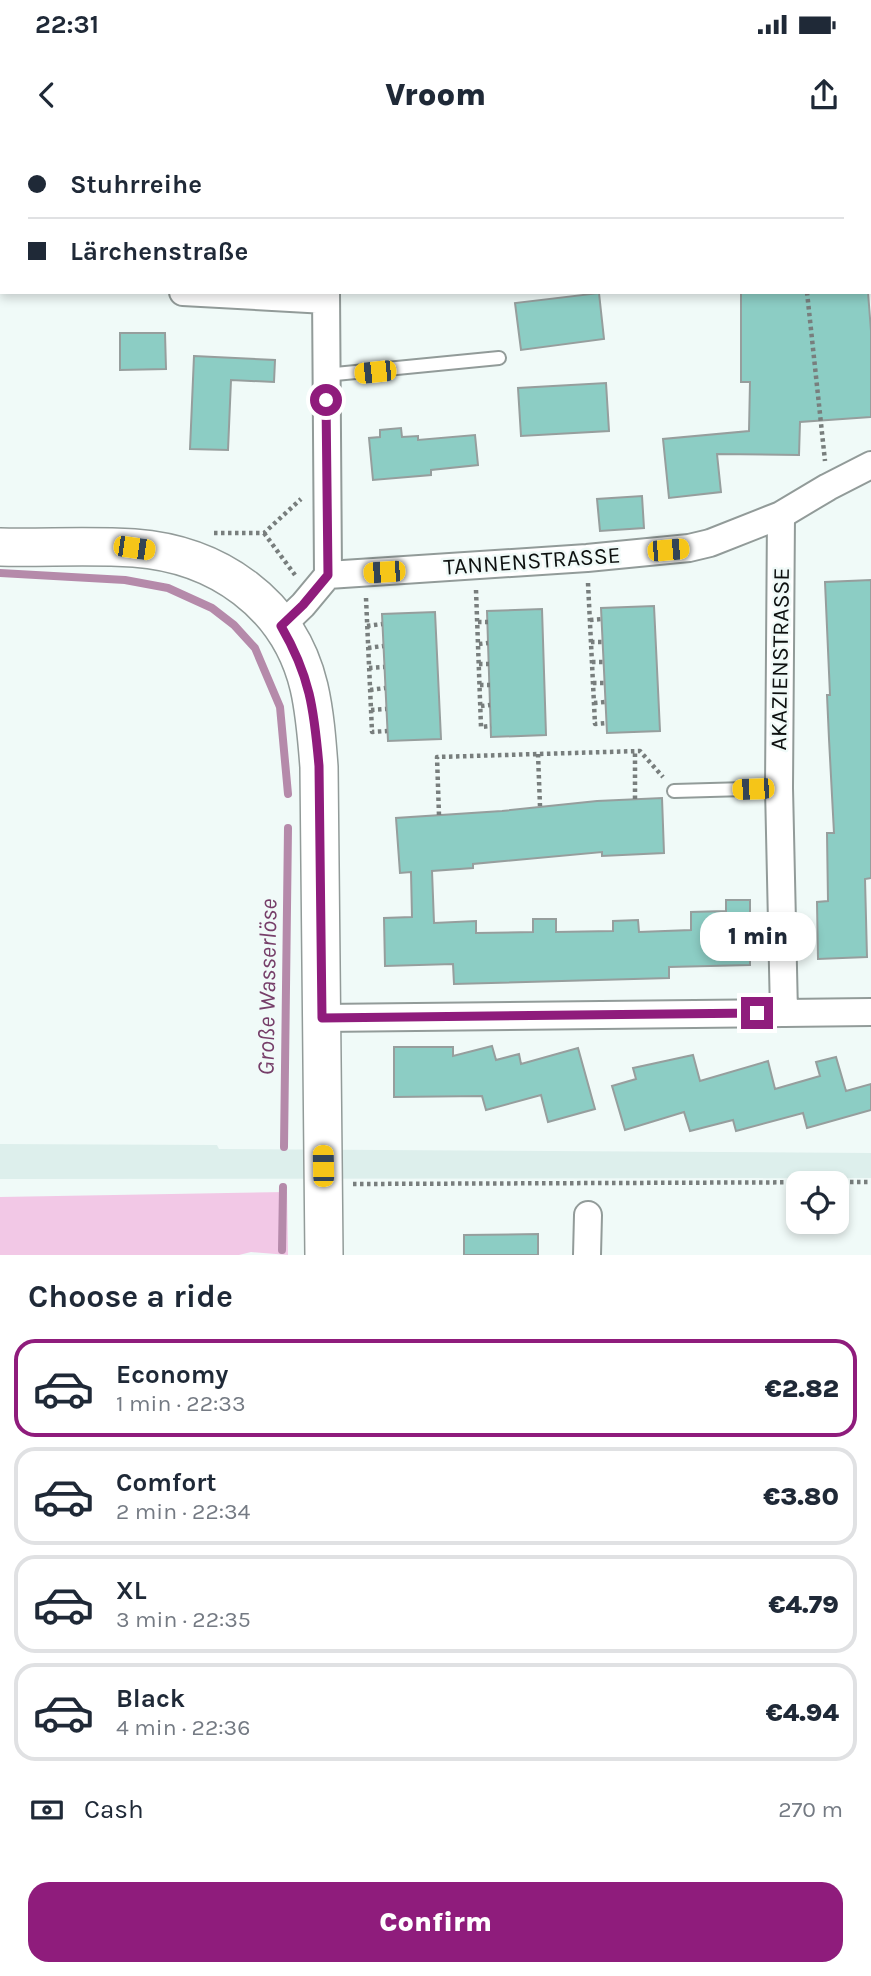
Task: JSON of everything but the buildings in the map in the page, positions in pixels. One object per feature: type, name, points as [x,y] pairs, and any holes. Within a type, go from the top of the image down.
[{"type":"street","points":[[254,294],[326,296],[328,575],[281,626]]},
{"type":"street","name":"TANNENSTRASSE","points":[[328,575],[587,558],[690,548],[710,543],[781,515],[828,486],[871,466]]},
{"type":"street","name":"AKAZIENSTRASSE","points":[[781,515],[779,788],[784,1013]]},
{"type":"street","points":[[0,547],[134,548],[170,553],[204,564],[247,587],[266,606],[296,652],[309,686],[319,766],[324,1255]]},
{"type":"street","points":[[322,1018],[871,1012]]},
{"type":"street","points":[[587,1255],[588,1215]]},
{"type":"lane","points":[[325,375],[499,358]]},
{"type":"lane","points":[[674,791],[779,788]]},
{"type":"path","points":[[807,294],[828,486]]},
{"type":"path","points":[[210,533],[264,533],[327,475]]},
{"type":"path","points":[[264,533],[310,596]]},
{"type":"path","points":[[587,558],[595,724],[607,723]]},
{"type":"path","points":[[475,565],[481,727],[491,726]]},
{"type":"path","points":[[365,573],[372,732],[387,731]]},
{"type":"path","points":[[590,620],[602,619]]},
{"type":"path","points":[[478,622],[488,622]]},
{"type":"path","points":[[368,626],[382,624]]},
{"type":"path","points":[[591,642],[603,642]]},
{"type":"path","points":[[478,644],[488,643]]},
{"type":"path","points":[[368,648],[383,646]]},
{"type":"path","points":[[592,662],[604,662]]},
{"type":"path","points":[[479,664],[489,664]]},
{"type":"path","points":[[369,668],[384,667]]},
{"type":"path","points":[[593,683],[605,683]]},
{"type":"path","points":[[480,685],[490,685]]},
{"type":"path","points":[[370,690],[385,688]]},
{"type":"path","points":[[594,703],[606,702]]},
{"type":"path","points":[[481,706],[491,705]]},
{"type":"path","points":[[371,710],[386,709]]},
{"type":"path","points":[[635,751],[635,799]]},
{"type":"path","points":[[439,815],[437,757],[640,751],[674,791]]},
{"type":"path","points":[[538,754],[540,806]]},
{"type":"path","points":[[324,1184],[871,1182]]},
{"type":"shaded area","points":[[0,1144],[217,1145],[219,1149],[871,1153],[871,1178],[849,1178],[849,1171],[786,1171],[786,1178],[0,1179]]},
{"type":"shaded area","points":[[287,1192],[288,1255],[251,1252],[239,1255],[0,1255],[0,1197]]},
{"type":"waterway","points":[[0,573],[125,580],[168,588],[212,608],[234,625],[255,648],[280,707],[288,794]]},
{"type":"waterway","name":"Große Wasserlöse","points":[[284,1147],[288,828]]},
{"type":"waterway","name":"Große Wasserlöse","points":[[282,1250],[283,1187]]},
{"type":"route","points":[[326,400],[328,575],[281,626],[296,652],[309,686],[316,729],[319,766],[322,1018],[757,1013]]}]
